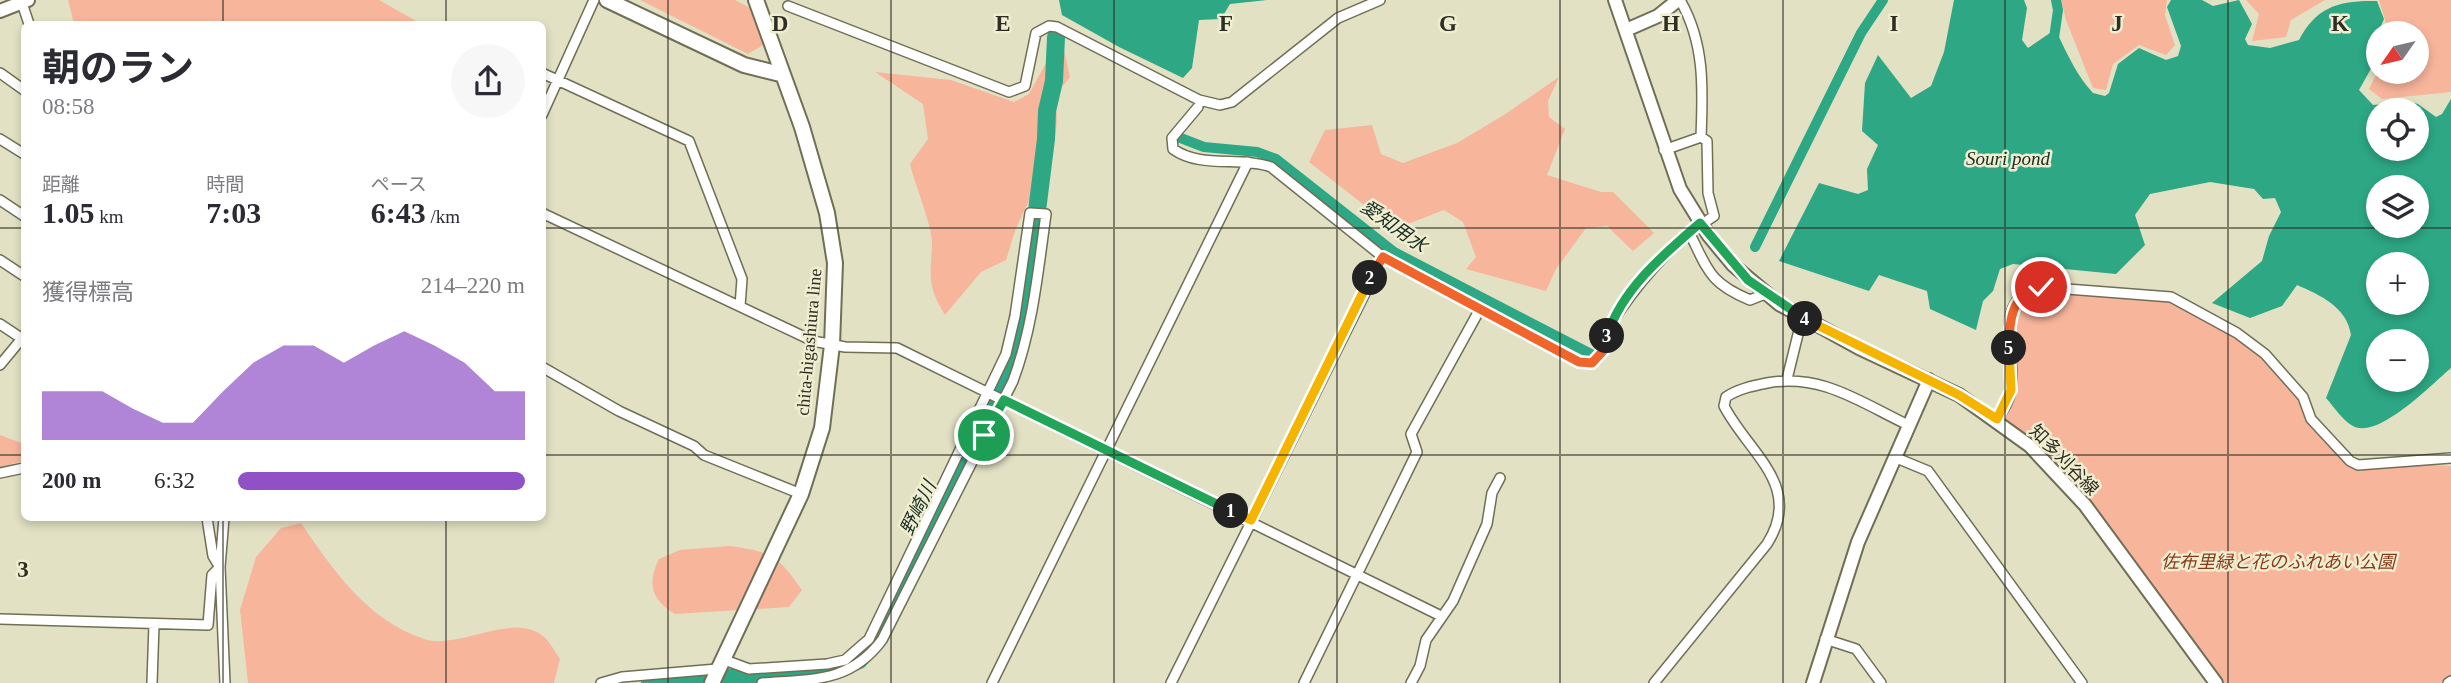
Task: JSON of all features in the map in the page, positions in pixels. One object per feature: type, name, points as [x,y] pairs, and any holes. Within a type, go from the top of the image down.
[{"type":"main road","points":[[607,0],[744,65],[780,74]]},
{"type":"main road","name":"chita-higashiura line","points":[[717,670],[801,494],[822,428],[832,345],[835,263],[827,213],[802,127],[780,74],[755,0]]},
{"type":"street","points":[[546,106],[594,0]]},
{"type":"street","points":[[788,6],[1009,92],[1026,86],[1036,33],[1049,26],[1058,27],[1199,100],[1220,105],[1232,102],[1338,18],[1380,0]]},
{"type":"street","name":"知多刈谷線","points":[[1615,0],[1664,150],[1680,189],[1733,265],[1765,294],[1802,318],[1929,380],[1997,419],[2031,446],[2085,505],[2216,683]]},
{"type":"street","points":[[1198,107],[1172,138],[1173,149],[1185,158],[1248,162],[1271,167],[1383,257],[1579,362],[1592,363],[1599,358],[1611,324],[1657,260],[1689,232],[1714,216],[1709,193],[1707,141],[1702,137],[1700,58],[1696,37],[1679,0],[1658,16],[1626,30]]},
{"type":"street","points":[[0,11],[25,1],[28,21]]},
{"type":"street","points":[[0,74],[21,88]]},
{"type":"street","points":[[546,74],[690,141],[742,279],[740,306]]},
{"type":"street","points":[[1664,150],[1702,137]]},
{"type":"street","points":[[0,139],[21,153]]},
{"type":"street","points":[[992,683],[1248,162]]},
{"type":"street","points":[[0,200],[21,214]]},
{"type":"street","points":[[601,683],[622,677],[827,664],[845,660],[862,647],[875,627],[989,393],[1011,336],[1030,213],[1046,215],[1026,341],[1002,400],[875,650],[864,662],[838,676],[762,683]]},
{"type":"street","points":[[546,215],[813,341],[832,345],[897,348],[1251,520],[1441,617]]},
{"type":"street","points":[[1689,232],[1707,268],[1720,286],[1751,300],[1765,294]]},
{"type":"street","points":[[1171,683],[1383,257]]},
{"type":"street","points":[[0,260],[21,274]]},
{"type":"street","points":[[1997,419],[2011,390],[2009,322],[2015,304],[2026,292],[2041,287],[2171,297],[2259,349],[2303,397],[2311,419],[2350,461],[2358,465],[2451,458]]},
{"type":"street","points":[[1304,683],[1417,452],[1411,434],[1480,309]]},
{"type":"street","points":[[1787,379],[1802,318]]},
{"type":"street","points":[[0,324],[21,336]]},
{"type":"street","points":[[0,365],[21,341]]},
{"type":"street","points":[[546,369],[619,411],[694,446],[704,455],[801,494]]},
{"type":"street","points":[[1654,683],[1774,533],[1780,511],[1776,485],[1724,406],[1726,397],[1734,391],[1787,379],[1824,385],[1908,425]]},
{"type":"street","points":[[1813,683],[1858,542],[1929,380]]},
{"type":"street","points":[[1894,457],[1928,471],[2082,683]]},
{"type":"street","points":[[0,473],[21,469]]},
{"type":"street","points":[[1410,683],[1420,666],[1426,640],[1453,601],[1487,524],[1492,493],[1500,478]]},
{"type":"street","points":[[207,521],[213,556],[220,567]]},
{"type":"street","points":[[225,683],[220,567],[226,521]]},
{"type":"street","points":[[0,619],[208,625],[212,575],[220,567]]},
{"type":"street","points":[[152,683],[154,624]]},
{"type":"street","points":[[1825,639],[1856,649],[1881,683]]},
{"type":"green space","points":[[68,0],[379,0],[416,21],[73,21]]},
{"type":"green space","points":[[640,0],[735,0],[750,8],[763,45],[748,54]]},
{"type":"green space","points":[[2061,0],[2167,0],[2165,15],[2175,45],[2166,55],[2139,45],[2113,64],[2106,90],[2093,88],[2066,20]]},
{"type":"green space","points":[[2246,0],[2325,0],[2291,20],[2286,37],[2252,41],[2259,14]]},
{"type":"green space","points":[[2379,0],[2451,0],[2451,92],[2381,98],[2369,89],[2372,84],[2429,84],[2429,21],[2385,21]]},
{"type":"green space","points":[[1064,50],[1070,77],[1054,96],[1057,114],[1053,147],[1016,228],[1006,260],[981,272],[945,315],[932,287],[932,236],[910,164],[928,139],[923,104],[875,72],[951,80],[1014,102],[1029,94],[1047,61]]},
{"type":"green space","points":[[1559,77],[1548,101],[1549,117],[1565,129],[1547,175],[1601,192],[1613,192],[1654,233],[1633,251],[1607,226],[1586,228],[1556,269],[1546,291],[1466,269],[1476,257],[1463,222],[1444,210],[1395,229],[1309,162],[1325,130],[1372,125],[1381,154],[1403,163],[1457,143]]},
{"type":"green space","name":"佐布里緑と花のふれあい公園","points":[[2034,289],[2171,297],[2252,343],[2303,397],[2306,413],[2304,418],[2344,460],[2451,466],[2451,675],[2440,683],[2216,683],[2085,505],[1997,419],[2004,410],[2015,304]]},
{"type":"green space","points":[[0,435],[21,443],[21,462],[0,467]]},
{"type":"green space","points":[[301,523],[353,592],[385,619],[424,639],[437,641],[514,628],[528,629],[543,636],[560,659],[554,683],[248,683],[240,610],[256,557],[281,528]]},
{"type":"green space","points":[[730,546],[764,553],[786,569],[802,590],[789,607],[675,614],[656,597],[652,583],[659,559],[680,550]]},
{"type":"water","points":[[1059,0],[1267,0],[1230,4],[1221,19],[1199,20],[1192,68],[1183,78],[1062,15]]},
{"type":"water","name":"Souri pond","points":[[1954,0],[2024,0],[2027,8],[2022,40],[2028,48],[2050,33],[2058,35],[2088,87],[2093,93],[2105,96],[2109,93],[2118,64],[2139,48],[2166,60],[2178,56],[2181,46],[2167,7],[2171,0],[2202,0],[2213,6],[2239,0],[2252,24],[2245,39],[2248,45],[2270,48],[2299,40],[2313,20],[2330,8],[2351,2],[2377,1],[2384,19],[2366,21],[2366,78],[2359,90],[2366,98],[2366,161],[2429,161],[2429,112],[2436,117],[2442,114],[2451,99],[2451,368],[2429,387],[2429,329],[2366,329],[2366,392],[2424,392],[2390,418],[2376,425],[2364,428],[2353,426],[2326,398],[2351,335],[2344,317],[2331,303],[2297,285],[2282,306],[2250,318],[2212,303],[2262,261],[2269,236],[2281,212],[2275,198],[2263,199],[2254,189],[2210,182],[2150,194],[2135,215],[2145,245],[2116,274],[2013,264],[2000,269],[1993,291],[1983,301],[1976,330],[1930,309],[1927,291],[1879,275],[1869,291],[1779,261],[1819,183],[1858,194],[1868,190],[1867,169],[1878,145],[1862,131],[1865,83],[1878,55],[1911,98],[1931,86],[1944,52]]},
{"type":"waterway","name":"愛知用水","points":[[1755,247],[1861,33],[1883,0]]},
{"type":"waterway","points":[[2053,45],[2058,10],[2056,0]]},
{"type":"waterway","name":"野崎川","points":[[650,683],[829,671],[859,660],[877,638],[1007,374],[1019,336],[1046,139],[1047,111],[1054,81],[1056,37]]},
{"type":"waterway","name":"愛知用水","points":[[1178,137],[1204,147],[1257,152],[1276,159],[1394,252],[1591,354]]},
{"type":"route","points":[[984,435],[1004,400],[1251,520],[1376,266],[1383,257],[1579,362],[1592,363],[1604,350],[1611,324],[1640,281],[1657,260],[1700,223],[1733,265],[1779,304],[1859,348],[1959,395],[1997,419],[2004,410],[2011,390],[2009,322],[2021,296],[2041,287]]}]
